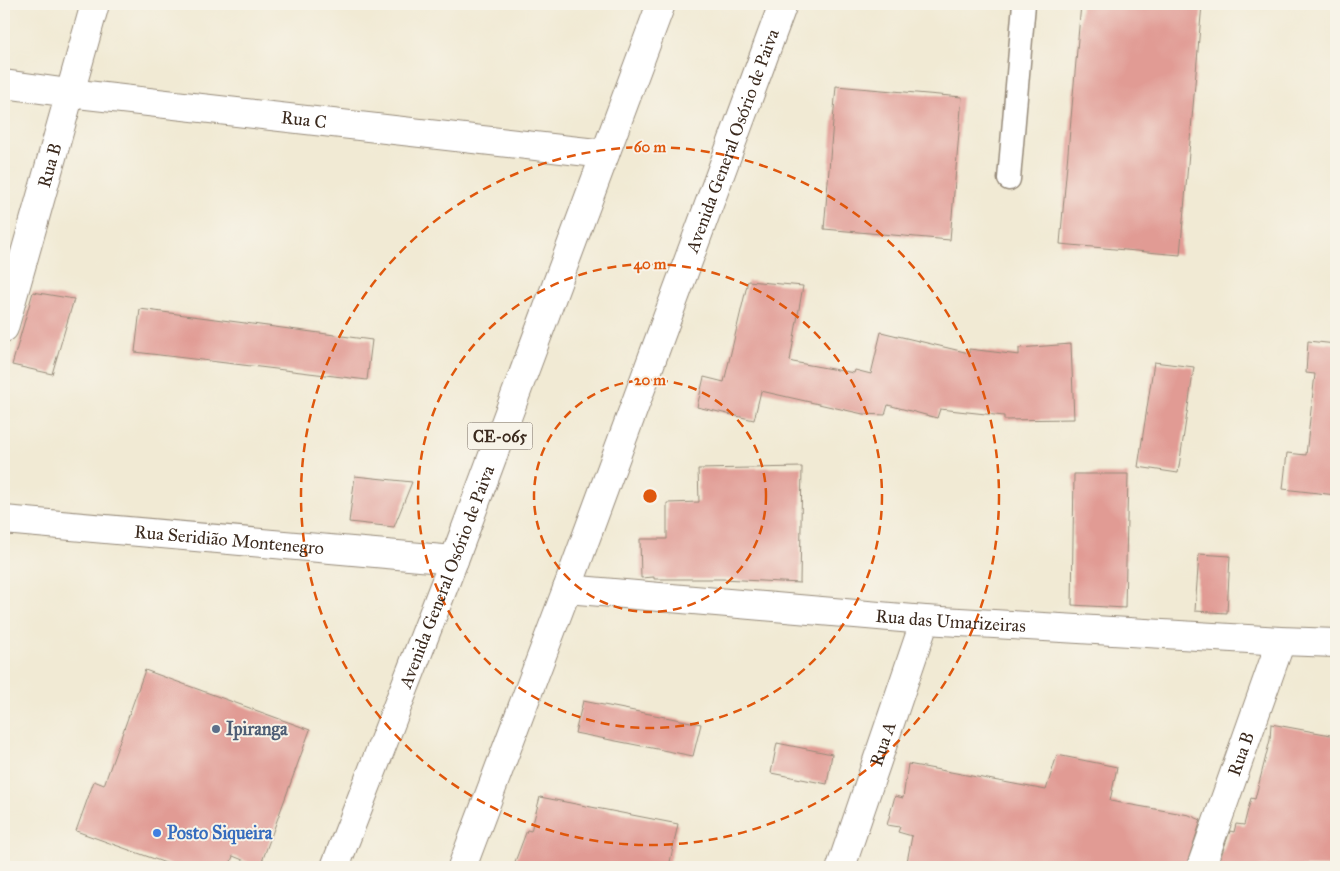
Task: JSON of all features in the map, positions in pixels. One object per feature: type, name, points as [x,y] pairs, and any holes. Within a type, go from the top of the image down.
[{"type":"street","name":"Rua B","points":[[4,328],[94,4]]},
{"type":"street","name":"Avenida General Osório de Paiva","points":[[335,867],[454,560],[661,4]]},
{"type":"street","name":"Avenida General Osório de Paiva","points":[[462,867],[783,4]]},
{"type":"street","name":"Rua C","points":[[4,84],[605,154]]},
{"type":"street","name":"Rua Seridião Montenegro","points":[[4,520],[454,560]]},
{"type":"street","name":"Rua das Umarizeiras","points":[[567,589],[925,620],[1336,643]]},
{"type":"street","name":"Rua A","points":[[842,867],[925,620]]},
{"type":"street","name":"Rua B","points":[[1201,867],[1281,641]]},
{"type":"lane","points":[[1009,179],[1024,4]]},
{"type":"building","points":[[1081,4],[1202,4],[1180,255],[1060,244]]},
{"type":"building","points":[[836,86],[962,97],[950,240],[824,229]]},
{"type":"building","points":[[748,281],[803,286],[790,361],[793,362],[854,373],[855,370],[871,374],[881,332],[969,353],[969,349],[1019,355],[1019,348],[1071,344],[1074,419],[1004,420],[1004,416],[940,409],[937,418],[888,405],[885,415],[863,414],[761,391],[754,420],[697,407],[704,377],[724,382]]},
{"type":"building","points":[[33,292],[74,299],[52,374],[12,365]]},
{"type":"building","points":[[140,309],[372,340],[367,380],[135,352]]},
{"type":"building","points":[[1308,341],[1336,344],[1336,495],[1283,489],[1287,453],[1306,455],[1315,374],[1306,373]]},
{"type":"building","points":[[1154,362],[1194,367],[1178,473],[1138,467]]},
{"type":"building","points":[[802,467],[800,583],[723,579],[641,578],[640,539],[667,539],[667,503],[699,502],[698,469]]},
{"type":"building","points":[[1074,474],[1128,474],[1125,608],[1072,605]]},
{"type":"building","points":[[355,476],[412,482],[394,527],[349,522]]},
{"type":"building","points":[[1199,554],[1230,556],[1227,613],[1195,611]]},
{"type":"building","points":[[145,670],[310,730],[260,867],[233,856],[229,867],[177,867],[76,831],[94,781],[104,785]]},
{"type":"building","points":[[583,701],[701,724],[693,756],[575,733]]},
{"type":"building","points":[[1271,724],[1336,736],[1336,867],[1217,867],[1230,831],[1234,832],[1236,824],[1244,825],[1251,798],[1255,799],[1270,740]]},
{"type":"building","points":[[777,743],[832,754],[827,784],[771,773]]},
{"type":"building","points":[[1057,755],[1117,767],[1110,801],[1189,815],[1201,820],[1186,867],[906,867],[912,836],[898,832],[900,827],[887,825],[895,796],[903,798],[908,764],[1046,790]]},
{"type":"building","points":[[540,797],[678,824],[669,867],[513,867],[527,830],[531,831]]},
{"type":"place","name":"Ipiranga","points":[[216,729]]},
{"type":"place","name":"Posto Siqueira","points":[[157,833]]}]
